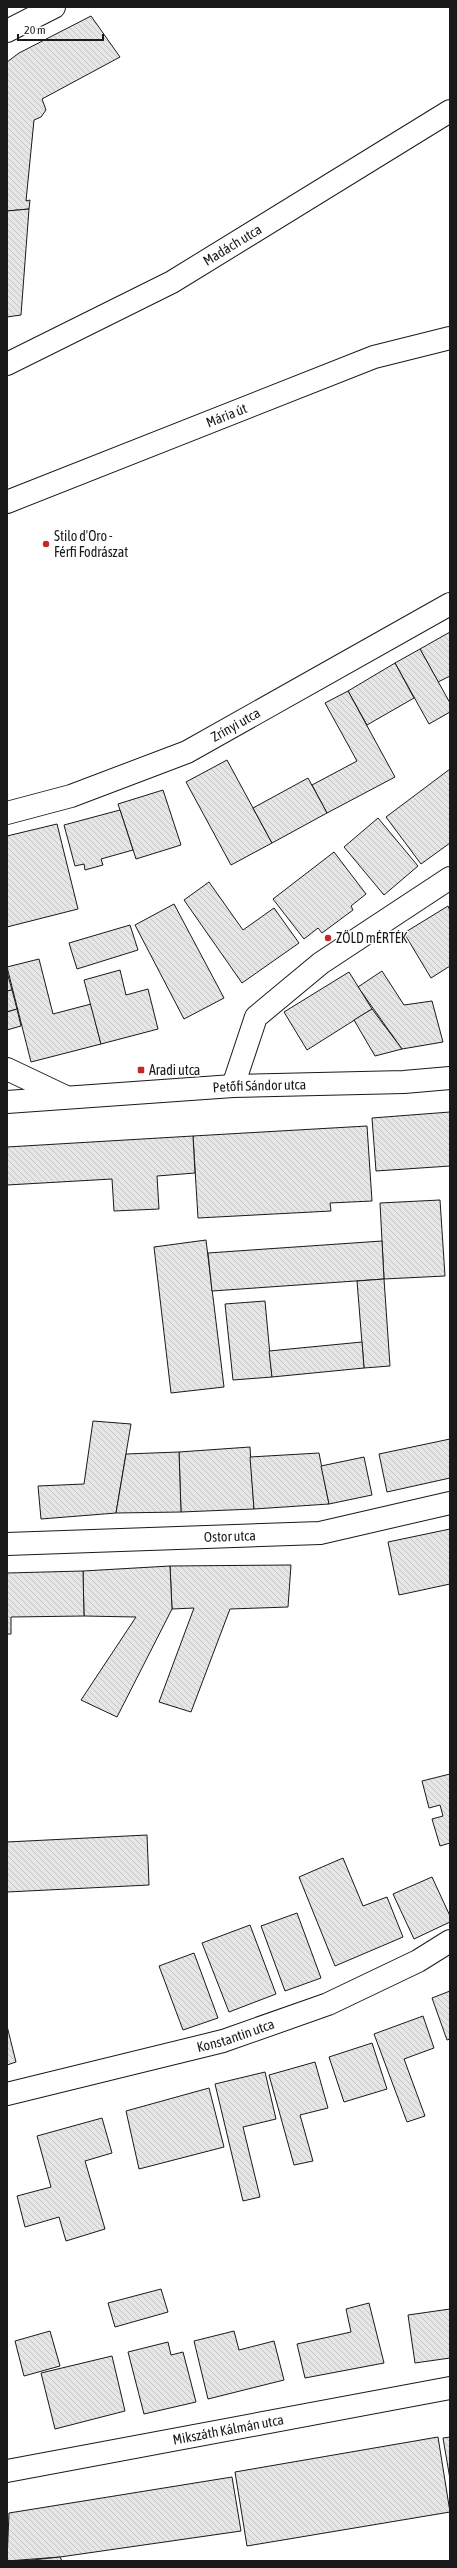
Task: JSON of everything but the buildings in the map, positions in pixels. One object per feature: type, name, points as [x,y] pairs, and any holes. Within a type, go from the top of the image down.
[{"type":"street","points":[[7,31],[54,7]]},
{"type":"street","name":"Madách utca","points":[[7,364],[172,282],[450,111]]},
{"type":"street","name":"Mária út","points":[[7,502],[374,356],[450,338]]},
{"type":"street","name":"Zrínyi utca","points":[[7,813],[71,796],[187,752],[450,604]]},
{"type":"street","points":[[232,1086],[256,1017],[321,963],[450,878]]},
{"type":"street","name":"Petőfi Sándor utca","points":[[7,1069],[69,1098]]},
{"type":"street","name":"Petőfi Sándor utca","points":[[7,1102],[232,1086],[404,1082],[450,1078]]},
{"type":"street","name":"Ostor utca","points":[[7,1544],[320,1533],[450,1503]]},
{"type":"street","name":"Konstantin utca","points":[[7,2094],[222,2041],[328,2004],[418,1961],[450,1941]]},
{"type":"street","name":"Mikszáth Kálmán utca","points":[[7,2471],[450,2388]]},
{"type":"place","name":"Stilo d'Oro - Férfi Fodrászat","points":[[46,544]]},
{"type":"place","name":"ZÖLD mÉRTÉK","points":[[328,938]]},
{"type":"place","name":"Aradi utca","points":[[141,1070]]}]
